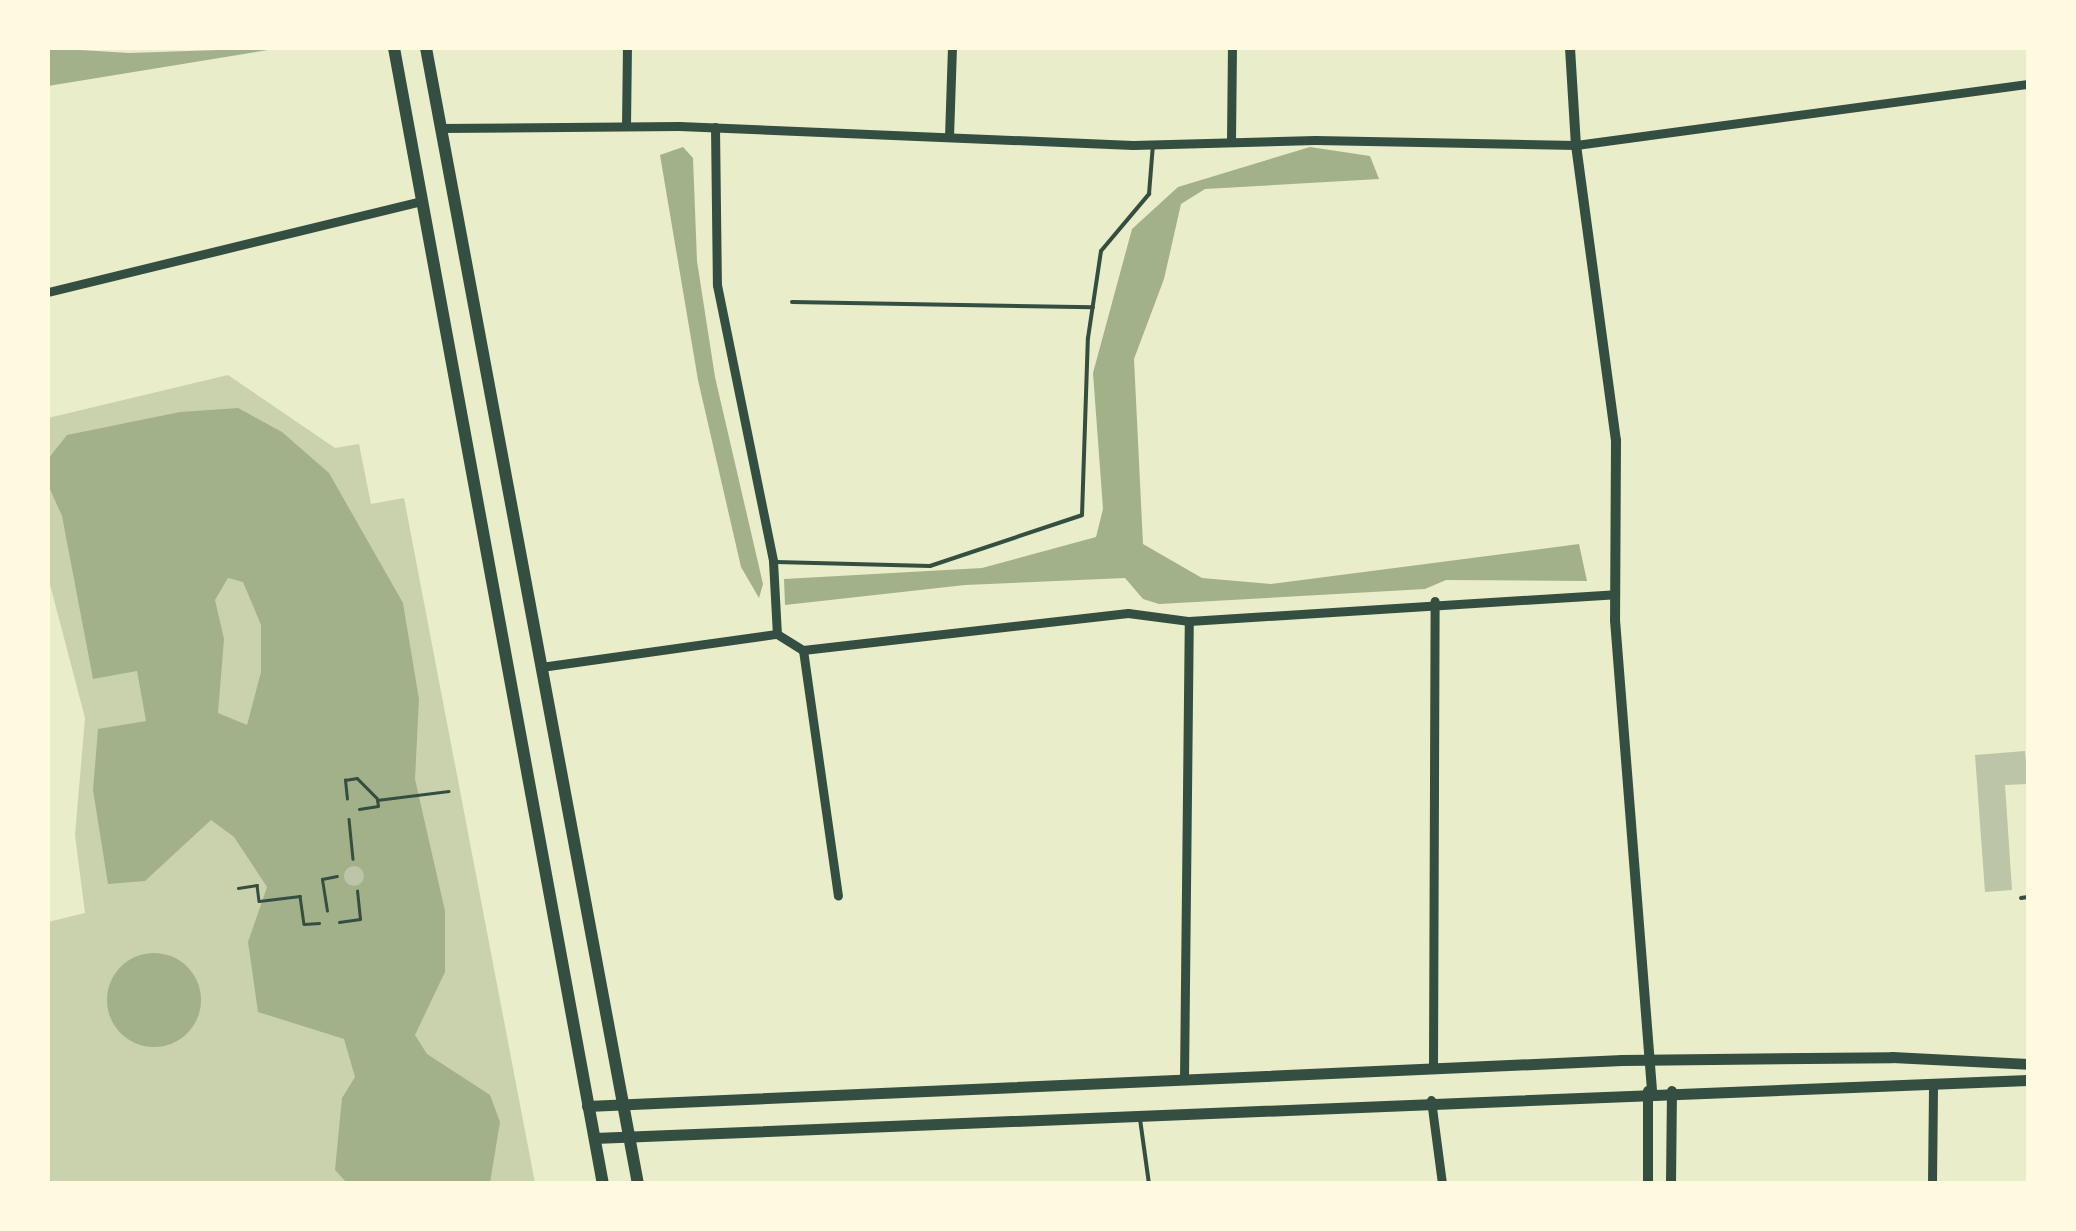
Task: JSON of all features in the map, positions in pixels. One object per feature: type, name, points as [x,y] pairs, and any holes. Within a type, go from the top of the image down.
[{"type":"main road","points":[[394,48],[603,1184]]},
{"type":"main road","points":[[426,48],[638,1184]]},
{"type":"main road","points":[[588,1106],[1649,1060],[1892,1057],[2028,1064]]},
{"type":"main road","points":[[594,1138],[1430,1100],[2028,1080]]},
{"type":"street","points":[[626,126],[628,48]]},
{"type":"street","points":[[949,138],[952,48]]},
{"type":"street","points":[[1231,141],[1232,48]]},
{"type":"street","points":[[1570,48],[1576,145],[1617,456],[1614,594],[1649,1060],[1648,1184]]},
{"type":"street","points":[[441,128],[716,127],[1153,144],[1231,141],[1576,145],[2028,84]]},
{"type":"street","points":[[716,127],[717,285],[773,561],[777,634]]},
{"type":"street","points":[[48,292],[422,201]]},
{"type":"street","points":[[541,667],[777,634],[803,650],[1128,613],[1188,621],[1435,601],[1614,594]]},
{"type":"street","points":[[1433,1068],[1435,601]]},
{"type":"street","points":[[1184,1080],[1188,621]]},
{"type":"street","points":[[803,650],[838,896]]},
{"type":"street","points":[[1932,1184],[1934,1086]]},
{"type":"street","points":[[1671,1184],[1672,1091]]},
{"type":"street","points":[[1430,1100],[1442,1184]]},
{"type":"lane","points":[[773,561],[930,566],[1082,515],[1092,307],[1101,252],[1149,194],[1153,144]]},
{"type":"lane","points":[[792,302],[1092,307]]},
{"type":"lane","points":[[2021,898],[2028,898]]},
{"type":"lane","points":[[1139,1114],[1149,1184]]},
{"type":"path","points":[[348,799],[345,780],[357,778],[378,806],[360,809]]},
{"type":"path","points":[[377,800],[448,791]]},
{"type":"path","points":[[350,820],[353,858]]},
{"type":"path","points":[[327,912],[322,878],[337,876]]},
{"type":"path","points":[[238,888],[257,886],[259,901],[300,896],[304,924],[319,923]]},
{"type":"path","points":[[339,922],[360,919],[356,891]]},
{"type":"shaded area","points":[[48,48],[129,53],[280,48],[48,86]]},
{"type":"shaded area","points":[[683,147],[693,158],[697,261],[715,377],[763,584],[759,598],[741,567],[698,380],[660,155]]},
{"type":"shaded area","points":[[1310,147],[1370,156],[1379,179],[1205,189],[1181,204],[1164,279],[1134,359],[1143,544],[1202,578],[1271,584],[1579,544],[1587,581],[1446,580],[1425,589],[1159,604],[1143,599],[1125,578],[965,585],[785,605],[784,579],[982,568],[1096,537],[1103,509],[1093,373],[1132,229],[1178,187]]},
{"type":"shaded area","points":[[228,375],[335,448],[359,444],[371,504],[404,498],[535,1183],[50,1183],[48,922],[85,913],[75,835],[85,718],[48,577],[48,418]]},
{"type":"shaded area","points":[[238,408],[282,432],[329,473],[403,603],[419,699],[415,779],[445,911],[445,972],[415,1035],[427,1054],[490,1095],[500,1122],[490,1183],[347,1183],[335,1170],[342,1098],[355,1077],[344,1039],[258,1012],[248,942],[267,887],[234,837],[211,820],[145,881],[108,884],[93,790],[98,729],[146,721],[137,671],[93,679],[62,516],[48,485],[48,459],[67,435],[180,412]],"holes":[[[228,578],[243,582],[261,625],[261,672],[247,725],[218,713],[224,639],[215,600]]]},
{"type":"shaded area","points":[[154,953],[172,957],[187,967],[197,982],[201,1000],[197,1018],[187,1033],[172,1043],[154,1047],[136,1043],[121,1033],[111,1018],[107,1000],[111,982],[121,967],[136,957]]},
{"type":"building","points":[[2025,751],[2028,784],[2005,785],[2012,890],[1985,892],[1975,755]]},
{"type":"building","points":[[354,866],[364,876],[354,886],[344,876]]}]
